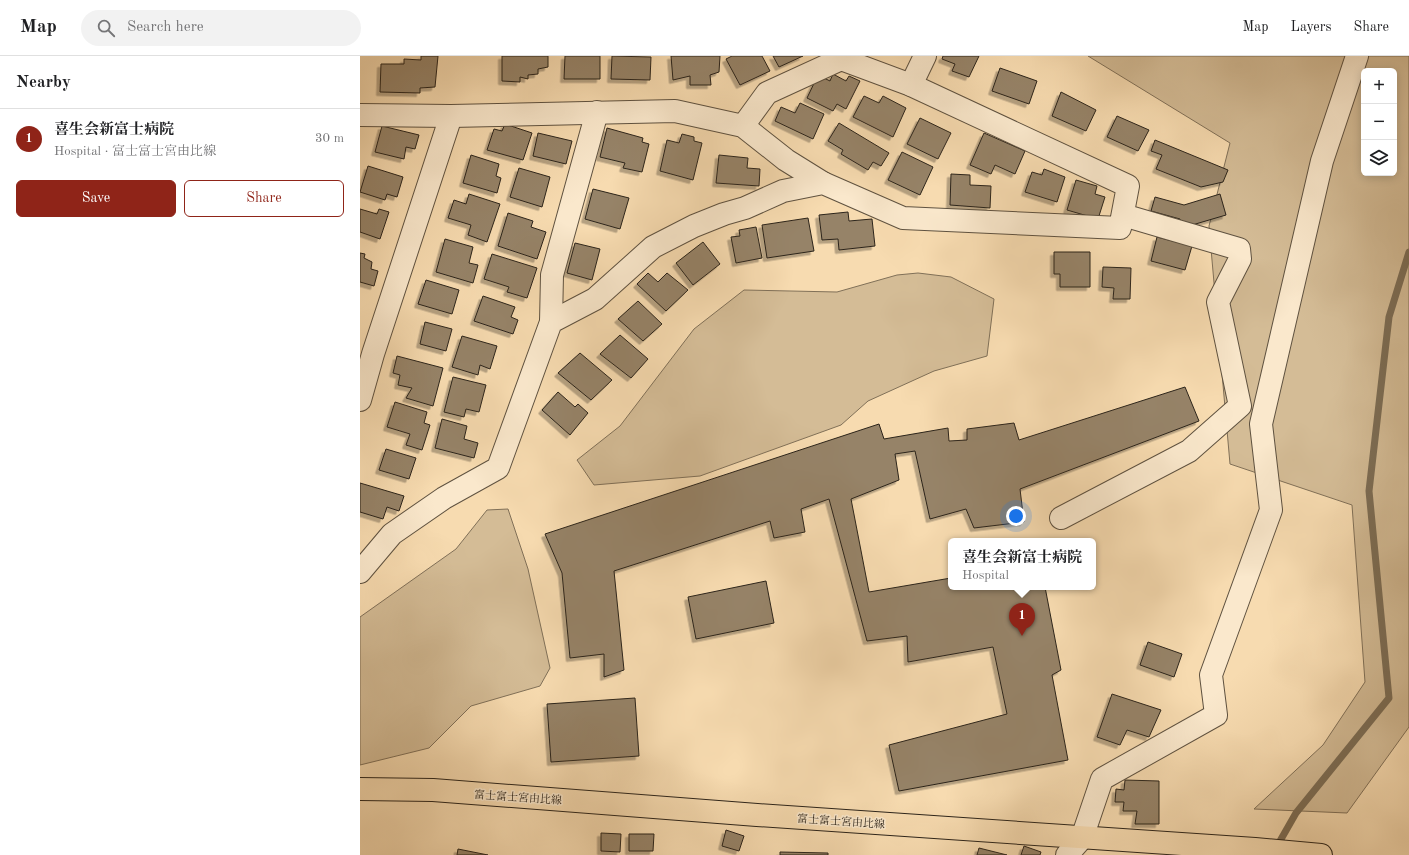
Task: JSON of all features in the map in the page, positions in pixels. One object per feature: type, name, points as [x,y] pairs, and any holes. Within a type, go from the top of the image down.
[{"type":"main road","name":"富士富士宮由比線","points":[[360,789],[433,790],[1082,838],[1287,851],[1321,855]]},
{"type":"street","points":[[911,85],[926,56]]},
{"type":"street","points":[[1068,855],[1082,838],[1102,779],[1216,715],[1211,675],[1271,510],[1261,424],[1322,161],[1357,56]]},
{"type":"street","points":[[360,115],[451,116],[674,111],[743,126],[786,160],[823,183],[903,218],[1120,228],[1128,186],[911,85],[841,59],[767,93],[743,126]]},
{"type":"street","points":[[360,572],[392,534],[444,498],[498,468],[551,322],[552,275],[597,112]]},
{"type":"street","points":[[360,400],[367,352],[451,116]]},
{"type":"street","points":[[551,322],[595,299],[653,247],[694,226],[745,208],[783,191],[823,183]]},
{"type":"street","points":[[1061,518],[1189,451],[1240,406],[1218,302],[1240,259],[1239,249],[1123,215]]},
{"type":"shaded area","points":[[1088,56],[1409,56],[1409,727],[1347,813],[1254,809],[1323,745],[1365,682],[1352,505],[1230,464],[1209,226],[1230,143]]},
{"type":"shaded area","points":[[918,273],[951,277],[994,299],[987,356],[934,371],[868,401],[841,425],[700,476],[594,485],[577,460],[620,426],[694,329],[744,290],[837,292],[897,275]]},
{"type":"shaded area","points":[[508,509],[528,569],[550,668],[540,686],[471,706],[429,748],[360,765],[360,617],[456,549],[487,510]]},
{"type":"building","points":[[421,56],[438,56],[435,87],[420,88],[420,93],[380,92],[381,64],[404,64],[404,59],[421,60]]},
{"type":"building","points":[[502,56],[548,56],[548,67],[538,69],[538,74],[528,75],[528,79],[520,77],[520,82],[502,81]]},
{"type":"building","points":[[565,56],[600,56],[600,79],[564,79]]},
{"type":"building","points":[[612,56],[651,57],[650,80],[611,79]]},
{"type":"building","points":[[671,56],[720,56],[719,72],[710,75],[711,85],[690,85],[690,76],[673,80]]},
{"type":"building","points":[[732,56],[762,56],[770,71],[740,85],[726,59]]},
{"type":"building","points":[[773,56],[803,56],[779,67]]},
{"type":"building","points":[[943,56],[979,56],[969,77],[952,71],[955,64],[942,59]]},
{"type":"building","points":[[1000,68],[1037,81],[1029,104],[992,91]]},
{"type":"building","points":[[833,74],[846,81],[849,76],[860,81],[846,109],[837,104],[833,111],[807,98],[818,75],[830,81]]},
{"type":"building","points":[[1061,92],[1096,110],[1086,131],[1052,116]]},
{"type":"building","points":[[864,96],[879,103],[883,96],[906,108],[893,137],[853,117]]},
{"type":"building","points":[[800,103],[824,114],[813,139],[775,121],[781,107],[795,113]]},
{"type":"building","points":[[1117,116],[1149,130],[1138,151],[1107,137]]},
{"type":"building","points":[[920,118],[951,133],[938,159],[907,144]]},
{"type":"building","points":[[839,123],[889,153],[881,166],[873,162],[868,170],[841,154],[843,150],[828,141]]},
{"type":"building","points":[[505,124],[532,133],[523,160],[487,150],[494,129],[502,131]]},
{"type":"building","points":[[382,126],[419,135],[415,149],[406,147],[404,159],[375,152]]},
{"type":"building","points":[[607,128],[643,138],[642,142],[649,144],[642,172],[623,168],[625,163],[600,157]]},
{"type":"building","points":[[538,133],[572,141],[566,164],[533,156]]},
{"type":"building","points":[[984,133],[1025,151],[1015,174],[995,165],[991,174],[970,165]]},
{"type":"building","points":[[682,134],[694,137],[694,141],[702,143],[693,180],[660,171],[667,140],[679,143]]},
{"type":"building","points":[[1155,140],[1228,170],[1223,182],[1201,187],[1156,169],[1162,155],[1151,151]]},
{"type":"building","points":[[902,152],[933,167],[920,195],[888,180]]},
{"type":"building","points":[[471,155],[499,164],[496,176],[501,178],[497,193],[463,183]]},
{"type":"building","points":[[719,155],[748,158],[747,168],[760,169],[759,186],[716,183]]},
{"type":"building","points":[[368,166],[403,177],[397,197],[387,194],[385,200],[360,192]]},
{"type":"building","points":[[519,168],[550,177],[542,207],[510,197]]},
{"type":"building","points":[[1044,169],[1065,177],[1057,202],[1025,192],[1032,172],[1042,175]]},
{"type":"building","points":[[951,174],[970,175],[970,185],[991,186],[990,208],[950,205]]},
{"type":"building","points":[[1076,180],[1097,186],[1095,194],[1105,197],[1098,219],[1067,210]]},
{"type":"building","points":[[593,189],[629,198],[620,229],[585,219]]},
{"type":"building","points":[[469,194],[500,204],[487,242],[468,235],[471,225],[448,218],[454,200],[466,204]]},
{"type":"building","points":[[1220,194],[1226,215],[1182,228],[1180,219],[1151,211],[1155,197],[1184,205]]},
{"type":"building","points":[[360,209],[377,214],[379,209],[389,212],[380,239],[360,232]]},
{"type":"building","points":[[848,212],[849,221],[872,219],[875,246],[839,250],[838,239],[822,240],[819,215]]},
{"type":"building","points":[[508,213],[533,221],[531,227],[546,232],[537,259],[498,246]]},
{"type":"building","points":[[808,218],[814,251],[767,258],[762,225]]},
{"type":"building","points":[[756,227],[762,258],[736,263],[731,237],[740,236],[739,230]]},
{"type":"building","points":[[1157,237],[1192,246],[1185,270],[1151,261]]},
{"type":"building","points":[[445,239],[473,247],[469,263],[478,265],[473,283],[436,272]]},
{"type":"building","points":[[703,242],[720,264],[693,285],[676,263]]},
{"type":"building","points":[[575,243],[600,249],[592,280],[567,273]]},
{"type":"building","points":[[1054,252],[1090,252],[1090,287],[1060,287],[1060,274],[1054,274]]},
{"type":"building","points":[[360,253],[365,254],[364,258],[372,262],[371,269],[378,271],[374,286],[360,282]]},
{"type":"building","points":[[492,254],[537,268],[527,298],[507,292],[509,287],[484,279]]},
{"type":"building","points":[[1103,267],[1131,268],[1130,299],[1113,299],[1114,288],[1102,287]]},
{"type":"building","points":[[648,273],[658,282],[667,273],[688,290],[666,311],[637,284]]},
{"type":"building","points":[[426,280],[459,290],[452,314],[418,304]]},
{"type":"building","points":[[483,296],[515,307],[511,317],[518,320],[513,334],[474,321]]},
{"type":"building","points":[[638,301],[662,324],[643,341],[618,319]]},
{"type":"building","points":[[425,322],[452,329],[446,351],[420,344]]},
{"type":"building","points":[[620,335],[648,359],[631,378],[600,354]]},
{"type":"building","points":[[462,336],[497,346],[490,369],[480,365],[478,375],[452,367]]},
{"type":"building","points":[[580,353],[612,380],[591,400],[558,373]]},
{"type":"building","points":[[397,356],[443,368],[433,406],[406,398],[412,388],[398,385],[400,375],[393,373]]},
{"type":"building","points":[[453,377],[486,385],[479,412],[466,409],[464,417],[444,412]]},
{"type":"building","points":[[1185,387],[1199,421],[1020,489],[1024,522],[974,528],[966,509],[930,519],[915,451],[895,454],[899,480],[851,499],[869,592],[948,579],[948,590],[1046,590],[1061,670],[1052,675],[1068,760],[899,791],[889,745],[1007,714],[993,647],[908,662],[907,636],[867,641],[829,499],[801,509],[805,532],[774,538],[770,521],[614,571],[624,670],[604,677],[604,654],[570,658],[562,573],[545,534],[879,424],[884,439],[948,428],[949,441],[967,440],[967,429],[1014,423],[1019,440]]},
{"type":"building","points":[[558,392],[575,407],[578,404],[588,413],[570,435],[542,410]]},
{"type":"building","points":[[395,402],[427,412],[424,423],[430,425],[422,450],[406,445],[410,434],[387,427]]},
{"type":"building","points":[[442,419],[467,426],[464,439],[478,443],[474,458],[435,448]]},
{"type":"building","points":[[386,449],[416,458],[409,479],[379,470]]},
{"type":"building","points":[[360,483],[404,496],[399,511],[387,507],[383,519],[360,512]]},
{"type":"building","points":[[766,581],[774,623],[696,639],[688,597]]},
{"type":"building","points":[[1148,642],[1182,654],[1174,677],[1140,665]]},
{"type":"building","points":[[1112,694],[1161,710],[1149,737],[1127,730],[1120,745],[1097,737]]},
{"type":"building","points":[[635,698],[639,756],[551,762],[547,704]]},
{"type":"building","points":[[1125,780],[1159,781],[1159,824],[1135,824],[1137,811],[1123,811],[1124,802],[1115,802],[1116,789],[1124,790]]},
{"type":"building","points":[[726,830],[744,836],[739,851],[722,846]]},
{"type":"building","points":[[601,833],[621,834],[620,852],[601,851]]},
{"type":"building","points":[[629,834],[654,834],[653,851],[629,851]]},
{"type":"building","points":[[1024,846],[1041,852],[1040,855],[1021,855]]},
{"type":"building","points":[[979,848],[1007,855],[977,855]]},
{"type":"building","points":[[458,849],[488,855],[457,855]]},
{"type":"building","points":[[780,852],[828,853],[828,855],[780,855]]},
{"type":"waterway","points":[[1276,848],[1296,813],[1389,698],[1369,491],[1389,317],[1409,252]]},
{"type":"place","name":"喜生会新富士病院","points":[[1022,636]]}]
